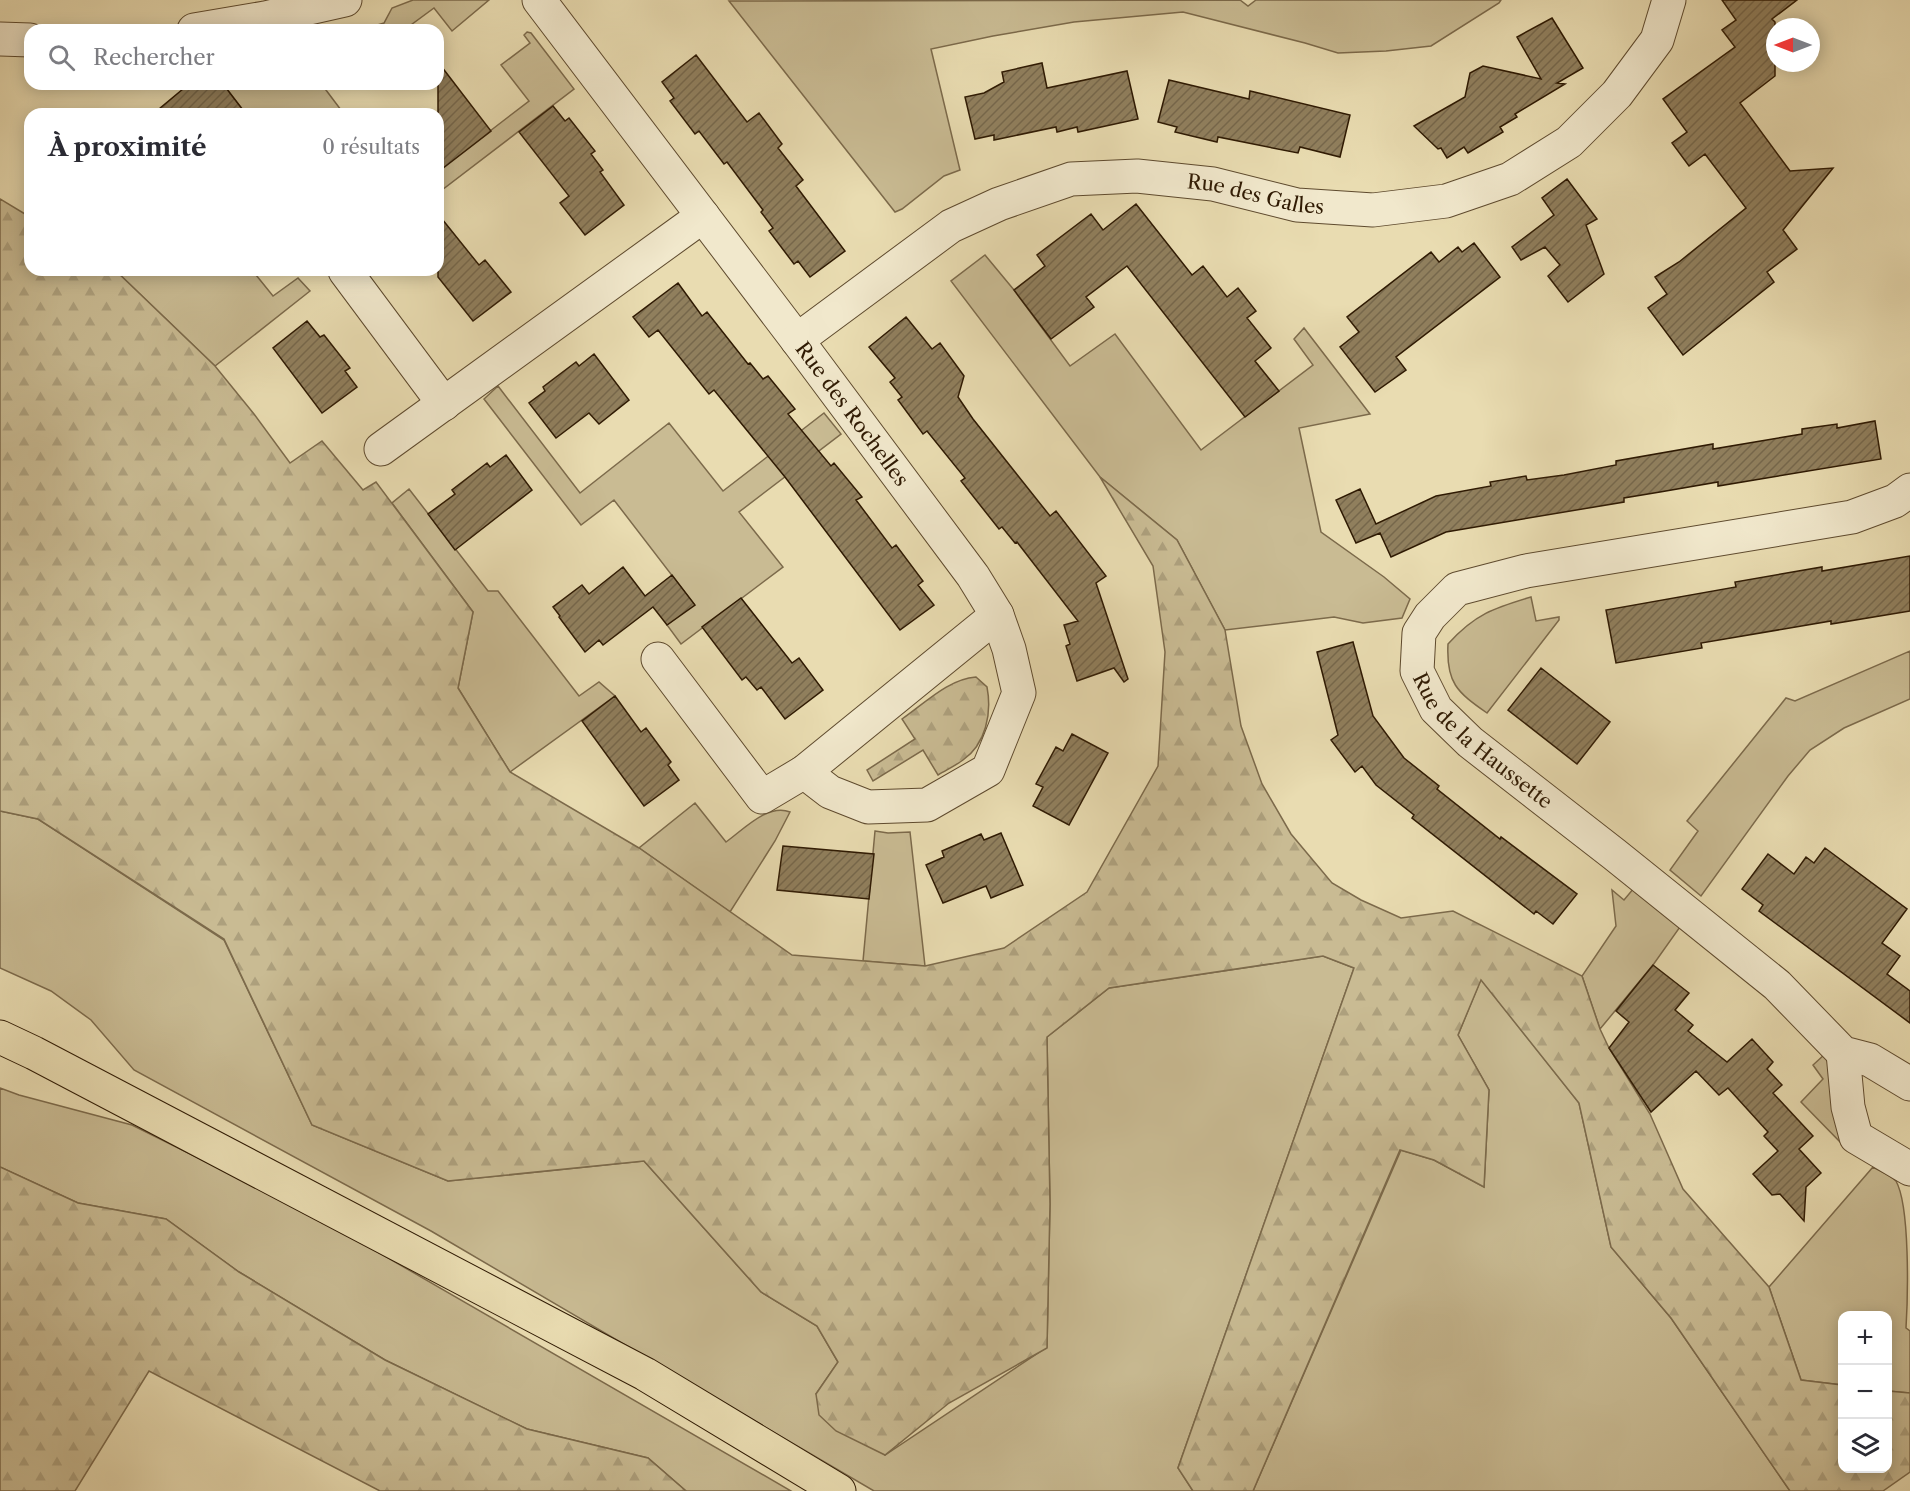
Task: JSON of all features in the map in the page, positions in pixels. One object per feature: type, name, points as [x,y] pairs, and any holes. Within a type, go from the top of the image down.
[{"type":"main road","points":[[0,1037],[645,1374],[838,1491]]},
{"type":"street","points":[[230,24],[345,0]]},
{"type":"street","name":"Rue des Rochelles","points":[[539,0],[973,576],[997,615],[1009,648],[1019,693],[988,770],[927,805],[868,807],[830,792],[804,772]]},
{"type":"street","name":"Rue des Galles","points":[[797,340],[951,226],[999,204],[1071,179],[1148,177],[1213,184],[1297,205],[1373,210],[1446,201],[1510,179],[1569,142],[1617,94],[1657,40],[1669,0]]},
{"type":"street","points":[[0,39],[24,40]]},
{"type":"street","points":[[381,449],[703,216]]},
{"type":"street","points":[[349,276],[444,404]]},
{"type":"street","name":"Rue de la Haussette","points":[[1843,1053],[1777,985],[1470,742],[1436,709],[1417,671],[1419,633],[1430,616],[1457,589],[1526,571],[1852,517],[1895,501],[1910,490]]},
{"type":"street","points":[[658,658],[762,797],[804,772],[997,615]]},
{"type":"street","points":[[1910,1084],[1870,1060],[1843,1053],[1848,1107],[1856,1137],[1910,1169]]},
{"type":"green space","points":[[413,0],[489,0],[452,31],[434,8],[412,24],[381,24],[384,23],[392,8]]},
{"type":"green space","points":[[1240,0],[1248,6],[1256,0],[1501,0],[1431,46],[1386,51],[1338,53],[1183,12],[1074,22],[931,49],[960,170],[944,176],[895,212],[729,1]]},
{"type":"green space","points":[[527,32],[531,33],[574,89],[444,188],[444,166],[529,101],[501,65],[530,43],[524,35]]},
{"type":"green space","points":[[228,90],[326,90],[340,108],[241,108]]},
{"type":"green space","points":[[0,199],[24,213],[24,276],[121,276],[215,366],[290,463],[322,441],[363,490],[376,482],[473,612],[458,688],[510,772],[639,848],[792,955],[925,966],[1004,948],[1087,892],[1158,766],[1165,652],[1153,566],[1100,477],[1177,540],[1225,630],[1241,726],[1262,784],[1291,834],[1332,883],[1361,900],[1401,918],[1453,911],[1582,976],[1609,1048],[1650,1114],[1683,1189],[1769,1287],[1801,1380],[1838,1385],[1838,1473],[1892,1473],[1892,1391],[1910,1393],[1910,1472],[1883,1491],[1790,1491],[1671,1318],[1611,1247],[1579,1103],[1481,980],[1458,1035],[1489,1090],[1484,1187],[1434,1160],[1400,1150],[1253,1491],[1193,1491],[1178,1468],[1354,968],[1323,956],[1109,988],[1047,1037],[1050,1204],[1047,1348],[949,1403],[885,1455],[836,1431],[819,1415],[816,1394],[838,1362],[817,1326],[761,1292],[644,1161],[448,1181],[312,1125],[224,939],[38,819],[0,811]]},
{"type":"green space","points":[[985,255],[1070,366],[1115,334],[1201,450],[1313,365],[1294,339],[1304,328],[1370,414],[1299,428],[1321,532],[1384,577],[1410,599],[1402,618],[1363,623],[1334,617],[1225,630],[1177,540],[1100,477],[951,281]]},
{"type":"green space","points":[[121,276],[257,276],[273,296],[298,278],[310,291],[215,366]]},
{"type":"green space","points":[[498,386],[580,493],[669,423],[723,491],[824,413],[841,434],[739,512],[783,567],[681,644],[667,625],[694,604],[614,500],[581,525],[484,399]]},
{"type":"green space","points":[[409,489],[488,591],[498,591],[579,696],[599,682],[615,696],[510,772],[458,688],[473,612],[392,503]]},
{"type":"green space","points":[[1531,597],[1536,621],[1559,617],[1559,620],[1487,713],[1468,699],[1456,685],[1449,668],[1448,644],[1467,626],[1486,613]]},
{"type":"green space","points":[[1910,651],[1910,699],[1844,728],[1810,750],[1788,776],[1701,896],[1670,870],[1698,831],[1687,821],[1786,698],[1795,701]]},
{"type":"green space","points":[[976,677],[987,687],[989,707],[986,727],[971,753],[938,775],[923,750],[873,781],[867,770],[915,739],[902,719],[946,687]]},
{"type":"green space","points":[[695,803],[726,842],[765,814],[782,810],[790,812],[775,841],[730,912],[639,848]]},
{"type":"green space","points":[[0,811],[38,819],[224,940],[312,1125],[448,1181],[644,1161],[761,1292],[817,1326],[838,1362],[816,1394],[885,1455],[1047,1347],[1050,1204],[1047,1037],[1109,988],[1323,956],[1354,968],[1178,1468],[1193,1491],[874,1491],[431,1231],[134,1070],[91,1020],[51,991],[0,968]]},
{"type":"green space","points":[[875,831],[910,832],[925,966],[863,961]]},
{"type":"green space","points":[[1634,888],[1680,927],[1653,965],[1600,1029],[1582,976],[1616,926],[1612,890],[1624,900]]},
{"type":"green space","points":[[1481,979],[1579,1103],[1611,1247],[1671,1318],[1790,1491],[1253,1491],[1401,1150],[1434,1160],[1484,1187],[1489,1090],[1458,1035]]},
{"type":"green space","points":[[1825,1054],[1830,1060],[1844,1146],[1801,1102],[1823,1079],[1813,1065]]},
{"type":"green space","points":[[0,1088],[132,1125],[319,1218],[791,1491],[686,1491],[648,1458],[527,1429],[385,1360],[239,1272],[166,1219],[78,1203],[0,1167]]},
{"type":"green space","points":[[0,1167],[78,1203],[166,1219],[239,1272],[385,1360],[527,1429],[648,1458],[686,1491],[380,1491],[149,1371],[75,1491],[0,1491]]},
{"type":"green space","points":[[1873,1167],[1896,1181],[1901,1193],[1906,1230],[1906,1328],[1910,1331],[1910,1393],[1892,1391],[1892,1311],[1838,1311],[1838,1385],[1801,1380],[1769,1287]]},
{"type":"building","points":[[1722,0],[1797,0],[1773,18],[1766,18],[1766,72],[1775,72],[1775,76],[1740,103],[1790,171],[1833,168],[1783,230],[1797,249],[1767,272],[1774,282],[1683,355],[1648,308],[1667,294],[1655,277],[1679,262],[1746,208],[1705,154],[1689,166],[1672,143],[1687,132],[1663,99],[1735,47],[1722,30],[1736,20]]},
{"type":"building","points":[[1552,18],[1583,68],[1557,83],[1565,84],[1515,114],[1517,117],[1500,127],[1503,132],[1468,153],[1464,147],[1447,158],[1441,148],[1438,149],[1414,126],[1465,97],[1470,73],[1483,66],[1541,79],[1517,37]]},
{"type":"building","points":[[696,55],[747,122],[759,113],[782,144],[778,148],[803,180],[796,186],[845,251],[810,277],[798,261],[794,264],[769,231],[773,228],[761,212],[763,210],[727,162],[724,164],[699,131],[695,134],[670,101],[674,98],[662,82]]},
{"type":"building","points":[[1042,63],[1047,88],[1127,71],[1138,119],[1078,132],[1077,127],[1057,132],[1056,127],[994,140],[994,135],[975,139],[965,97],[984,93],[1004,82],[1002,72]]},
{"type":"building","points":[[444,70],[491,131],[444,167],[444,108],[438,108],[438,90],[444,90]]},
{"type":"building","points":[[1169,80],[1249,99],[1250,91],[1350,115],[1340,157],[1300,147],[1298,153],[1218,137],[1217,142],[1175,132],[1177,127],[1158,122]]},
{"type":"building","points":[[182,90],[228,90],[241,108],[160,108]]},
{"type":"building","points":[[553,106],[565,121],[569,118],[595,151],[591,154],[603,170],[600,172],[624,205],[585,235],[560,203],[569,196],[519,132]]},
{"type":"building","points":[[1567,179],[1597,219],[1586,225],[1604,274],[1568,302],[1548,276],[1560,265],[1545,247],[1521,260],[1512,247],[1554,215],[1542,198]]},
{"type":"building","points":[[1136,204],[1192,275],[1203,266],[1227,297],[1238,288],[1256,311],[1247,318],[1271,348],[1255,361],[1279,391],[1245,417],[1127,266],[1086,297],[1094,307],[1051,339],[1014,290],[1045,266],[1037,255],[1091,214],[1103,230]]},
{"type":"building","points":[[444,221],[479,265],[485,260],[511,292],[473,321],[438,277],[444,276]]},
{"type":"building","points":[[1474,243],[1500,277],[1396,357],[1406,370],[1375,392],[1340,347],[1359,332],[1347,317],[1431,252],[1439,262],[1458,247],[1462,252]]},
{"type":"building","points":[[678,283],[702,316],[707,312],[748,364],[750,363],[763,379],[768,376],[795,409],[788,414],[831,466],[834,463],[862,497],[856,500],[892,548],[896,545],[923,581],[918,585],[934,605],[900,630],[785,477],[714,390],[709,394],[658,330],[649,337],[633,317]]},
{"type":"building","points":[[906,317],[932,349],[940,343],[964,376],[958,397],[973,419],[1050,516],[1056,511],[1106,576],[1096,583],[1128,679],[1124,682],[1114,668],[1077,681],[1066,646],[1070,644],[1064,625],[1078,621],[1017,542],[1015,543],[1002,527],[999,529],[961,481],[965,478],[927,431],[923,434],[898,400],[902,397],[890,382],[895,378],[869,347]]},
{"type":"building","points":[[307,321],[320,337],[324,335],[350,368],[345,371],[357,387],[322,413],[273,348]]},
{"type":"building","points":[[594,354],[629,400],[599,424],[589,413],[556,438],[529,403],[545,391],[543,387],[576,362],[579,366]]},
{"type":"building","points":[[1875,421],[1881,459],[1718,486],[1718,482],[1624,498],[1624,502],[1446,532],[1391,557],[1380,533],[1356,543],[1336,500],[1360,489],[1376,524],[1436,496],[1491,486],[1490,482],[1526,476],[1527,480],[1564,475],[1616,465],[1616,461],[1713,444],[1713,449],[1802,434],[1802,429],[1837,424],[1837,428]]},
{"type":"building","points":[[506,455],[532,490],[455,550],[428,514],[455,494],[452,490],[487,463],[490,467]]},
{"type":"building","points":[[1910,556],[1910,611],[1831,624],[1831,621],[1701,643],[1702,648],[1616,663],[1606,610],[1736,587],[1735,582],[1822,567],[1822,571]]},
{"type":"building","points":[[623,567],[645,596],[672,575],[695,605],[667,625],[653,607],[603,645],[599,640],[585,652],[553,607],[582,585],[589,594]]},
{"type":"building","points":[[741,598],[792,663],[799,658],[823,690],[785,719],[761,687],[757,690],[746,677],[742,680],[702,627]]},
{"type":"building","points":[[1353,642],[1373,716],[1404,758],[1439,786],[1437,789],[1500,839],[1501,837],[1577,894],[1553,924],[1536,911],[1534,914],[1412,818],[1414,815],[1376,785],[1362,766],[1355,772],[1331,740],[1338,735],[1317,652]]},
{"type":"building","points":[[1541,668],[1610,722],[1577,764],[1508,710]]},
{"type":"building","points":[[615,696],[641,732],[646,728],[671,762],[668,765],[679,780],[644,806],[582,721]]},
{"type":"building","points":[[1072,734],[1108,753],[1069,825],[1033,806],[1043,787],[1036,784],[1056,747],[1063,751]]},
{"type":"building","points":[[1001,833],[1023,885],[991,898],[986,886],[943,903],[926,865],[944,857],[942,851],[981,834],[984,840]]},
{"type":"building","points":[[783,846],[874,854],[869,899],[777,890]]},
{"type":"building","points":[[1825,848],[1907,909],[1882,943],[1900,956],[1887,974],[1910,991],[1910,1023],[1759,911],[1763,905],[1742,889],[1768,854],[1794,874],[1806,857],[1814,863]]},
{"type":"building","points":[[1653,965],[1689,993],[1675,1010],[1693,1025],[1688,1031],[1727,1062],[1752,1039],[1773,1062],[1767,1069],[1782,1085],[1773,1093],[1813,1136],[1799,1149],[1821,1173],[1806,1187],[1804,1221],[1780,1194],[1772,1195],[1753,1174],[1778,1151],[1764,1136],[1768,1132],[1728,1088],[1719,1095],[1696,1071],[1651,1112],[1609,1048],[1629,1022],[1616,1011]]}]
